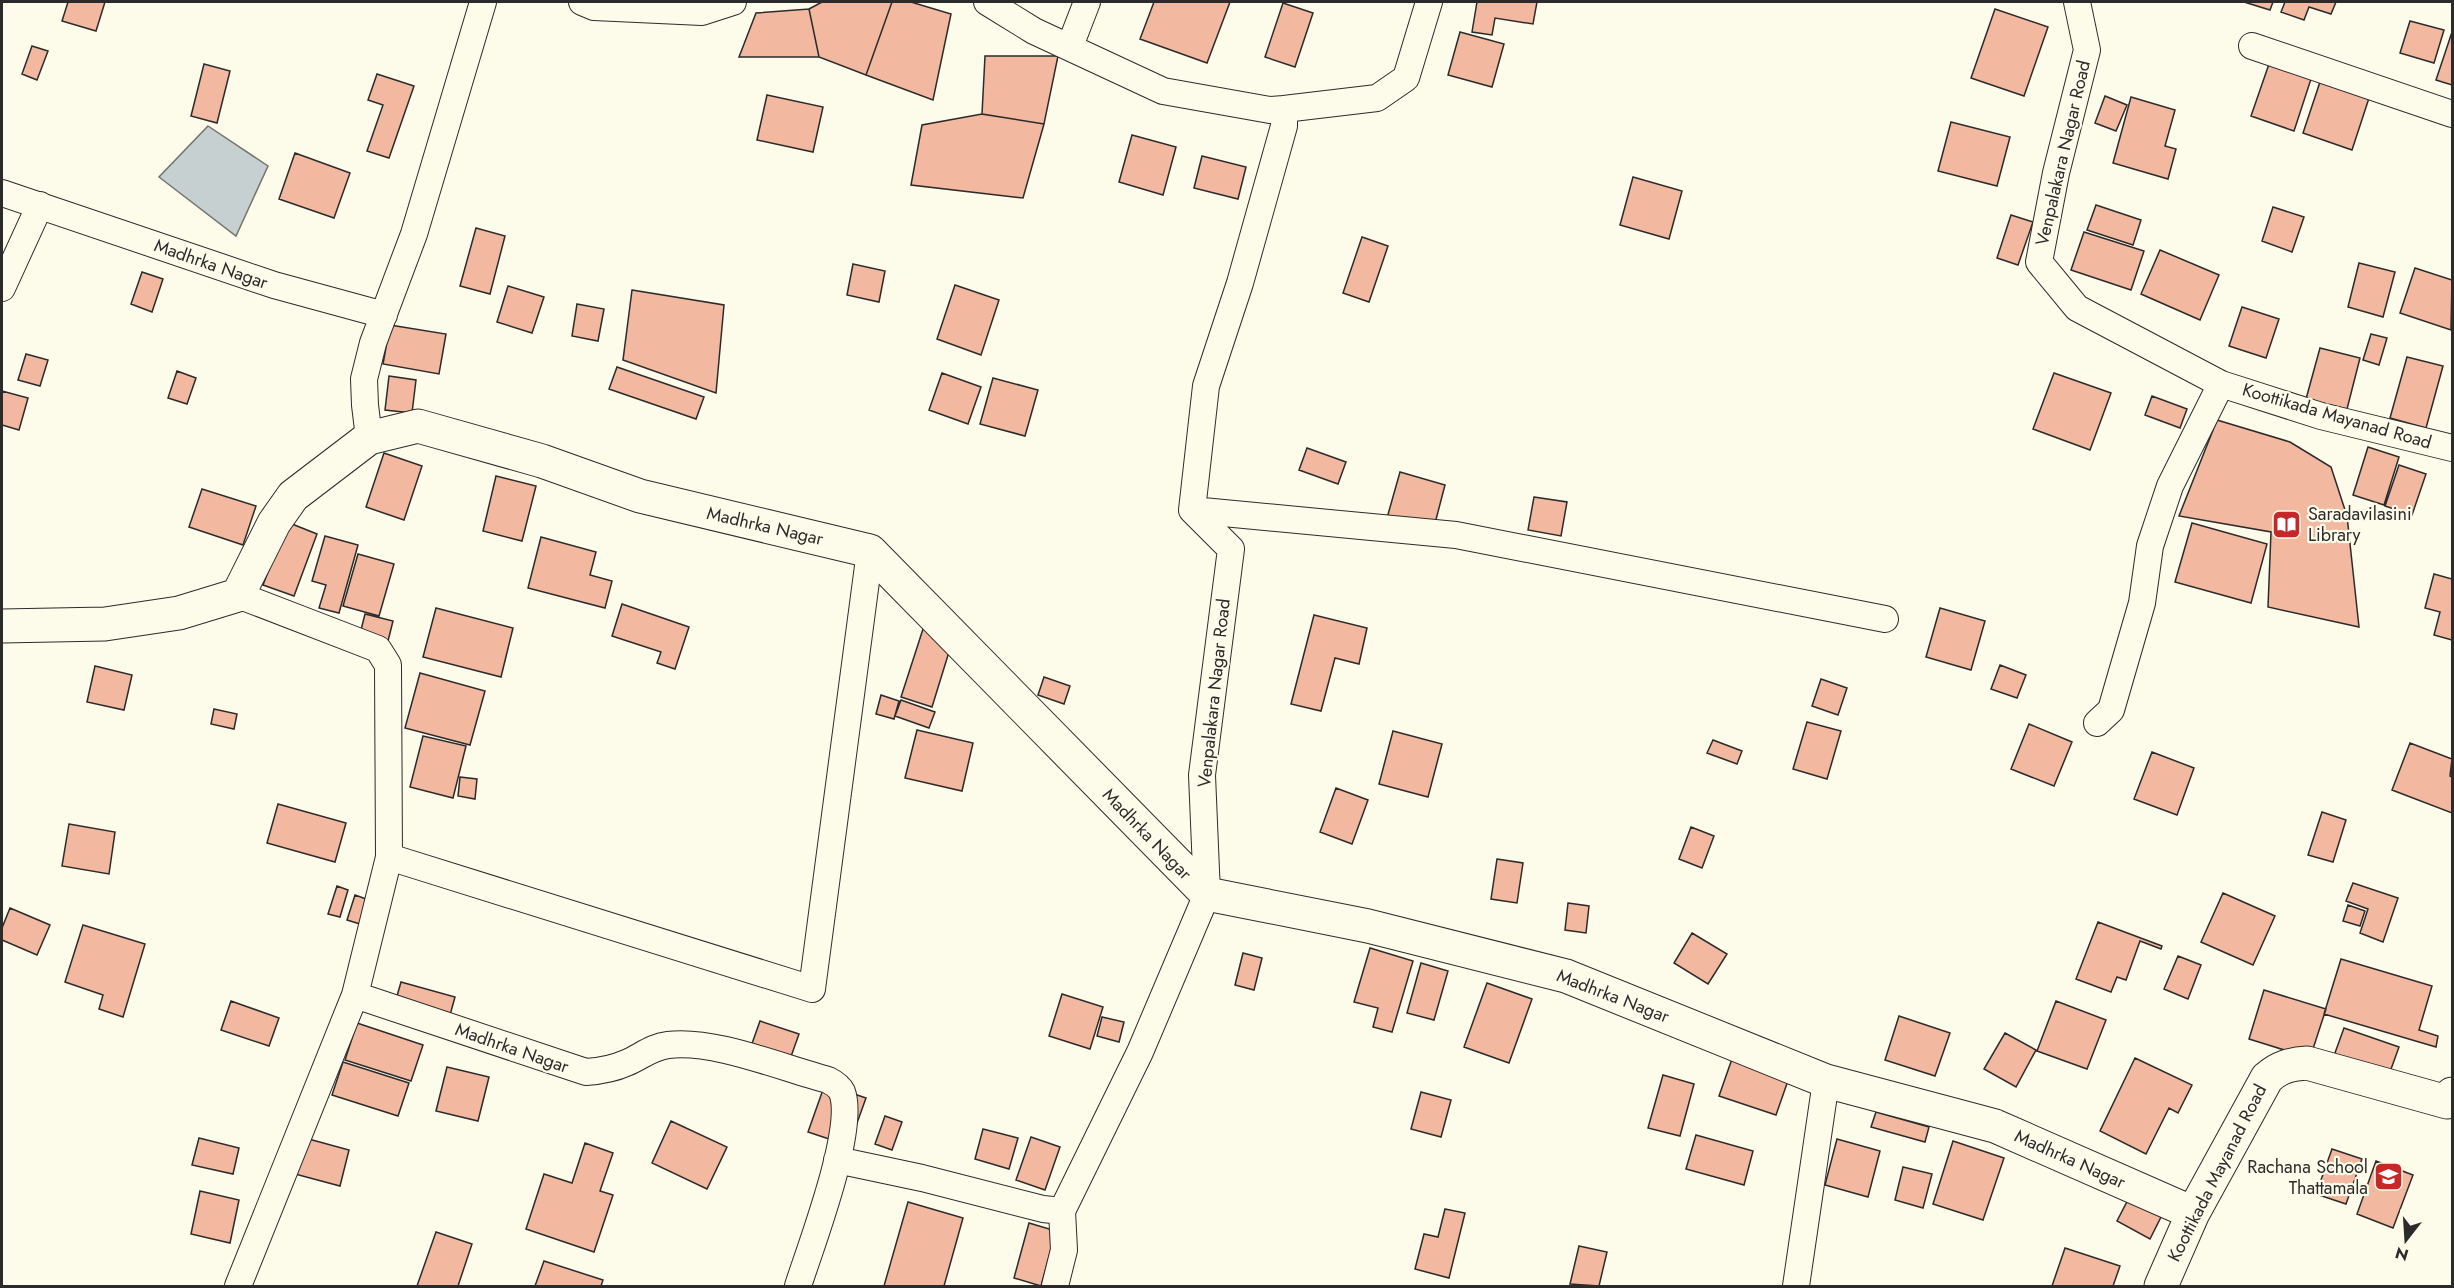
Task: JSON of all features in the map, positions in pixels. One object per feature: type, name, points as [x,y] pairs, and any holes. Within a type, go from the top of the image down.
[{"type":"street","points":[[369,438],[364,405],[364,379],[373,343],[414,234],[483,2]]},
{"type":"street","points":[[582,2],[594,7],[702,12],[733,2]]},
{"type":"street","points":[[987,2],[1034,31],[1163,91],[1277,109],[1377,98],[1406,78],[1430,2]]},
{"type":"street","points":[[1070,46],[1087,2]]},
{"type":"street","name":"Venpalakara Nagar Road","points":[[2077,2],[2087,50],[2056,173],[2038,262],[2077,308],[2221,384]]},
{"type":"street","points":[[2252,46],[2452,114]]},
{"type":"street","points":[[1277,109],[1284,126],[1240,283],[1206,386],[1192,510],[1456,535],[1886,619]]},
{"type":"street","name":"Madhrka Nagar","points":[[2,194],[274,285],[384,315]]},
{"type":"street","points":[[2,288],[40,205]]},
{"type":"street","points":[[2097,723],[2111,710],[2142,603],[2150,546],[2170,486],[2221,384]]},
{"type":"street","name":"Koottikada Mayanad Road","points":[[2221,384],[2321,416],[2452,448]]},
{"type":"street","name":"Madhrka Nagar","points":[[238,595],[274,522],[293,496],[369,438],[418,426],[542,461],[640,496],[870,551],[1206,894],[1368,926],[1566,976],[1826,1081],[1995,1126],[2193,1213]]},
{"type":"street","name":"Venpalakara Nagar Road","points":[[1055,1287],[1064,1250],[1062,1211],[1140,1052],[1206,894],[1202,775],[1232,549],[1192,510]]},
{"type":"street","points":[[389,857],[813,989],[870,551]]},
{"type":"street","points":[[2,626],[105,624],[180,613],[238,595],[378,649],[388,664],[389,857],[355,995],[238,1287]]},
{"type":"street","name":"Madhrka Nagar","points":[[355,995],[586,1072],[615,1068],[647,1050],[668,1045],[686,1045],[715,1048],[828,1080],[841,1090],[845,1105],[845,1120],[837,1160],[798,1287]]},
{"type":"street","name":"Koottikada Mayanad Road","points":[[2160,1287],[2193,1213],[2266,1078],[2283,1067],[2307,1063],[2451,1100]]},
{"type":"street","points":[[1796,1287],[1826,1081]]},
{"type":"street","points":[[837,1160],[922,1178],[1043,1209],[1062,1211]]},
{"type":"shaded area","points":[[208,126],[268,166],[236,236],[159,177]]},
{"type":"building","points":[[68,2],[105,2],[96,31],[62,21]]},
{"type":"building","points":[[822,2],[892,2],[866,75],[819,57],[809,9]]},
{"type":"building","points":[[892,2],[911,2],[951,14],[933,100],[866,75]]},
{"type":"building","points":[[1154,2],[1230,2],[1207,63],[1140,39]]},
{"type":"building","points":[[1477,2],[1537,2],[1533,24],[1495,18],[1492,35],[1472,32]]},
{"type":"building","points":[[2244,2],[2273,2],[2270,10]]},
{"type":"building","points":[[2285,2],[2336,2],[2331,14],[2309,7],[2304,20],[2281,12]]},
{"type":"building","points":[[1283,3],[1313,13],[1295,67],[1265,57]]},
{"type":"building","points":[[809,9],[819,57],[739,57],[756,13]]},
{"type":"building","points":[[1995,9],[2048,27],[2024,96],[1971,78]]},
{"type":"building","points":[[2410,21],[2444,30],[2434,63],[2400,53]]},
{"type":"building","points":[[1460,32],[1504,44],[1492,87],[1448,75]]},
{"type":"building","points":[[2452,32],[2452,85],[2436,80]]},
{"type":"building","points":[[32,46],[48,51],[37,80],[22,74]]},
{"type":"building","points":[[985,56],[1058,56],[1044,124],[982,114]]},
{"type":"building","points":[[204,64],[230,71],[217,123],[191,116]]},
{"type":"building","points":[[2269,64],[2311,79],[2294,131],[2251,116]]},
{"type":"building","points":[[377,74],[414,86],[389,158],[367,151],[383,105],[368,100]]},
{"type":"building","points":[[2322,76],[2371,92],[2352,150],[2303,133]]},
{"type":"building","points":[[767,95],[823,107],[813,152],[757,140]]},
{"type":"building","points":[[2105,96],[2127,105],[2116,131],[2095,123]]},
{"type":"building","points":[[2131,97],[2175,110],[2165,146],[2176,149],[2168,179],[2113,163]]},
{"type":"building","points":[[982,114],[1044,124],[1023,198],[911,185],[922,125]]},
{"type":"building","points":[[1951,122],[2010,137],[1997,186],[1938,171]]},
{"type":"building","points":[[1132,135],[1176,147],[1163,195],[1119,182]]},
{"type":"building","points":[[295,153],[350,173],[334,218],[279,199]]},
{"type":"building","points":[[1202,156],[1246,167],[1238,199],[1194,188]]},
{"type":"building","points":[[1633,177],[1682,191],[1669,239],[1620,225]]},
{"type":"building","points":[[2096,205],[2141,220],[2133,245],[2087,230]]},
{"type":"building","points":[[2273,207],[2304,217],[2292,252],[2262,241]]},
{"type":"building","points":[[2011,215],[2033,222],[2018,265],[1997,258]]},
{"type":"building","points":[[476,228],[505,236],[490,294],[460,286]]},
{"type":"building","points":[[2084,232],[2144,251],[2131,290],[2071,270]]},
{"type":"building","points":[[1362,237],[1388,246],[1369,302],[1343,293]]},
{"type":"building","points":[[2160,250],[2219,275],[2200,320],[2141,294]]},
{"type":"building","points":[[2359,263],[2395,272],[2383,317],[2348,307]]},
{"type":"building","points":[[853,264],[885,271],[879,302],[847,295]]},
{"type":"building","points":[[2415,268],[2452,280],[2451,330],[2400,313]]},
{"type":"building","points":[[142,272],[163,279],[152,312],[131,304]]},
{"type":"building","points":[[955,285],[999,300],[981,355],[937,339]]},
{"type":"building","points":[[508,286],[544,297],[532,333],[497,322]]},
{"type":"building","points":[[632,290],[724,305],[716,393],[623,360]]},
{"type":"building","points":[[577,304],[604,309],[598,341],[572,336]]},
{"type":"building","points":[[2242,307],[2279,319],[2266,358],[2229,346]]},
{"type":"building","points":[[390,325],[446,334],[439,374],[383,364]]},
{"type":"building","points":[[2371,334],[2387,338],[2379,365],[2363,360]]},
{"type":"building","points":[[2320,348],[2360,358],[2347,409],[2306,399]]},
{"type":"building","points":[[26,354],[48,360],[40,386],[18,380]]},
{"type":"building","points":[[2407,357],[2443,366],[2426,428],[2390,418]]},
{"type":"building","points":[[617,367],[704,397],[696,419],[609,389]]},
{"type":"building","points":[[177,371],[196,378],[187,404],[168,398]]},
{"type":"building","points":[[942,373],[981,387],[968,424],[929,410]]},
{"type":"building","points":[[2054,373],[2111,393],[2090,450],[2033,429]]},
{"type":"building","points":[[389,376],[416,380],[412,413],[385,410]]},
{"type":"building","points":[[993,378],[1038,390],[1025,436],[980,424]]},
{"type":"building","points":[[2,391],[28,398],[19,430],[2,425]]},
{"type":"building","points":[[2152,396],[2187,409],[2180,428],[2145,415]]},
{"type":"building","name":"Saradavilasini Library","points":[[2217,420],[2290,442],[2331,467],[2347,516],[2359,627],[2268,607],[2271,532],[2179,516]]},
{"type":"building","points":[[2368,447],[2399,457],[2384,505],[2353,495]]},
{"type":"building","points":[[1307,448],[1346,462],[1338,484],[1299,470]]},
{"type":"building","points":[[384,453],[422,466],[404,520],[366,507]]},
{"type":"building","points":[[2399,465],[2426,474],[2412,515],[2385,506]]},
{"type":"building","points":[[1400,472],[1445,485],[1433,531],[1387,518]]},
{"type":"building","points":[[496,476],[536,486],[522,541],[483,531]]},
{"type":"building","points":[[202,489],[256,506],[243,545],[189,527]]},
{"type":"building","points":[[1534,497],[1567,502],[1561,536],[1528,530]]},
{"type":"building","points":[[287,522],[317,534],[294,596],[263,585]]},
{"type":"building","points":[[2192,523],[2267,544],[2251,603],[2175,582]]},
{"type":"building","points":[[325,536],[358,545],[339,613],[319,608],[326,585],[312,581]]},
{"type":"building","points":[[541,537],[596,552],[590,575],[612,581],[605,608],[528,588]]},
{"type":"building","points":[[358,554],[394,564],[379,616],[343,606]]},
{"type":"building","points":[[2434,574],[2452,579],[2452,640],[2434,635],[2440,612],[2425,608]]},
{"type":"building","points":[[622,604],[689,627],[675,669],[657,663],[661,652],[612,636]]},
{"type":"building","points":[[436,608],[513,628],[501,677],[423,657]]},
{"type":"building","points":[[1940,608],[1985,621],[1971,670],[1926,657]]},
{"type":"building","points":[[365,614],[393,621],[388,641],[360,634]]},
{"type":"building","points":[[1314,615],[1367,628],[1359,664],[1335,658],[1321,711],[1291,704]]},
{"type":"building","points":[[923,629],[953,639],[932,707],[901,697]]},
{"type":"building","points":[[2000,665],[2026,675],[2017,698],[1991,689]]},
{"type":"building","points":[[95,666],[132,675],[124,710],[87,702]]},
{"type":"building","points":[[420,673],[485,691],[470,745],[405,728]]},
{"type":"building","points":[[1044,677],[1070,686],[1064,704],[1038,695]]},
{"type":"building","points":[[1821,679],[1847,688],[1838,715],[1812,706]]},
{"type":"building","points":[[881,695],[899,701],[894,719],[876,714]]},
{"type":"building","points":[[901,700],[935,712],[929,728],[895,716]]},
{"type":"building","points":[[214,709],[237,714],[234,729],[211,724]]},
{"type":"building","points":[[1807,722],[1841,731],[1827,779],[1793,769]]},
{"type":"building","points":[[2029,724],[2072,742],[2054,786],[2011,769]]},
{"type":"building","points":[[917,730],[973,743],[962,791],[905,778]]},
{"type":"building","points":[[1393,731],[1442,744],[1428,797],[1379,784]]},
{"type":"building","points":[[423,736],[466,746],[453,798],[410,787]]},
{"type":"building","points":[[1713,740],[1742,751],[1737,764],[1707,753]]},
{"type":"building","points":[[2410,743],[2452,759],[2450,776],[2452,777],[2452,813],[2392,790]]},
{"type":"building","points":[[2152,752],[2194,768],[2177,815],[2134,799]]},
{"type":"building","points":[[460,777],[477,779],[475,799],[458,796]]},
{"type":"building","points":[[1336,788],[1368,800],[1352,844],[1320,832]]},
{"type":"building","points":[[278,804],[346,823],[335,862],[267,843]]},
{"type":"building","points":[[2322,812],[2346,820],[2333,862],[2308,855]]},
{"type":"building","points":[[69,824],[115,832],[109,874],[62,866]]},
{"type":"building","points":[[1691,827],[1714,836],[1702,868],[1679,859]]},
{"type":"building","points":[[1497,859],[1523,863],[1517,903],[1491,899]]},
{"type":"building","points":[[2353,883],[2398,898],[2383,942],[2360,933],[2368,909],[2346,901]]},
{"type":"building","points":[[337,886],[348,890],[340,917],[328,914]]},
{"type":"building","points":[[2223,893],[2275,916],[2253,965],[2201,942]]},
{"type":"building","points":[[355,895],[369,900],[360,924],[347,920]]},
{"type":"building","points":[[1568,903],[1589,906],[1586,933],[1565,930]]},
{"type":"building","points":[[2348,905],[2365,911],[2360,926],[2343,921]]},
{"type":"building","points":[[10,908],[50,925],[37,955],[2,940],[2,928]]},
{"type":"building","points":[[2098,922],[2162,946],[2161,949],[2140,941],[2126,980],[2117,977],[2111,992],[2076,979]]},
{"type":"building","points":[[83,925],[145,944],[123,1017],[99,1009],[103,995],[65,982]]},
{"type":"building","points":[[1692,933],[1727,954],[1708,984],[1674,963]]},
{"type":"building","points":[[1370,948],[1413,961],[1392,1032],[1373,1027],[1378,1008],[1354,1002]]},
{"type":"building","points":[[1243,953],[1262,958],[1254,990],[1235,985]]},
{"type":"building","points":[[2178,956],[2201,965],[2188,999],[2164,989]]},
{"type":"building","points":[[2341,959],[2432,986],[2419,1030],[2438,1036],[2436,1047],[2324,1014]]},
{"type":"building","points":[[1421,963],[1448,971],[1434,1020],[1407,1013]]},
{"type":"building","points":[[401,982],[455,997],[447,1026],[393,1010]]},
{"type":"building","points":[[1487,983],[1532,999],[1509,1063],[1464,1047]]},
{"type":"building","points":[[2264,990],[2326,1009],[2310,1058],[2249,1039]]},
{"type":"building","points":[[1062,994],[1103,1007],[1090,1049],[1049,1036]]},
{"type":"building","points":[[231,1001],[279,1018],[269,1046],[221,1030]]},
{"type":"building","points":[[2056,1001],[2106,1020],[2087,1069],[2037,1051]]},
{"type":"building","points":[[1899,1016],[1950,1033],[1935,1076],[1885,1060]]},
{"type":"building","points":[[1102,1017],[1124,1022],[1119,1042],[1097,1036]]},
{"type":"building","points":[[760,1021],[799,1034],[788,1065],[749,1052]]},
{"type":"building","points":[[357,1023],[423,1045],[411,1081],[345,1060]]},
{"type":"building","points":[[2344,1028],[2399,1047],[2386,1083],[2331,1064]]},
{"type":"building","points":[[2005,1033],[2036,1050],[2016,1087],[1984,1069]]},
{"type":"building","points":[[1733,1056],[1790,1075],[1776,1115],[1719,1096]]},
{"type":"building","points":[[2135,1058],[2192,1085],[2178,1113],[2169,1108],[2146,1154],[2100,1131]]},
{"type":"building","points":[[343,1062],[409,1083],[398,1116],[332,1095]]},
{"type":"building","points":[[447,1067],[489,1077],[478,1121],[436,1111]]},
{"type":"building","points":[[1663,1075],[1694,1084],[1680,1136],[1648,1128]]},
{"type":"building","points":[[825,1084],[866,1098],[852,1137],[832,1140],[808,1132]]},
{"type":"building","points":[[1421,1092],[1451,1100],[1441,1137],[1411,1129]]},
{"type":"building","points":[[1876,1112],[1929,1127],[1925,1142],[1871,1127]]},
{"type":"building","points":[[885,1116],[902,1122],[892,1150],[875,1144]]},
{"type":"building","points":[[671,1121],[727,1147],[707,1189],[652,1163]]},
{"type":"building","points":[[983,1129],[1018,1138],[1009,1169],[975,1159]]},
{"type":"building","points":[[1696,1135],[1753,1151],[1744,1185],[1686,1169]]},
{"type":"building","points":[[1031,1137],[1060,1147],[1045,1190],[1016,1180]]},
{"type":"building","points":[[199,1138],[239,1148],[233,1174],[192,1165]]},
{"type":"building","points":[[305,1138],[349,1150],[340,1186],[295,1174]]},
{"type":"building","points":[[1837,1139],[1880,1151],[1868,1197],[1825,1185]]},
{"type":"building","points":[[1953,1141],[2004,1158],[1983,1220],[1933,1204]]},
{"type":"building","points":[[585,1143],[613,1153],[600,1191],[613,1195],[594,1252],[526,1229],[544,1174],[572,1183]]},
{"type":"building","points":[[2332,1149],[2362,1159],[2346,1204],[2316,1194]]},
{"type":"building","points":[[2376,1161],[2413,1175],[2393,1228],[2357,1214]]},
{"type":"building","points":[[1903,1167],[1932,1174],[1923,1208],[1895,1200]]},
{"type":"building","points":[[200,1191],[239,1200],[230,1243],[191,1234]]},
{"type":"building","points":[[2131,1194],[2164,1211],[2150,1239],[2117,1221]]},
{"type":"building","points":[[908,1202],[963,1218],[944,1286],[884,1286]]},
{"type":"building","points":[[1445,1209],[1465,1213],[1449,1278],[1415,1269],[1424,1234],[1438,1237]]},
{"type":"building","points":[[1029,1223],[1056,1231],[1041,1286],[1014,1278]]},
{"type":"building","points":[[436,1232],[472,1244],[458,1286],[417,1286]]},
{"type":"building","points":[[1579,1246],[1607,1252],[1599,1286],[1570,1284]]},
{"type":"building","points":[[2065,1248],[2120,1266],[2113,1286],[2052,1286]]},
{"type":"building","points":[[544,1261],[603,1280],[601,1286],[535,1286]]},
{"type":"place","name":"Saradavilasini Library","points":[[2287,524]]},
{"type":"place","name":"Rachana School Thattamala","points":[[2389,1177]]}]
